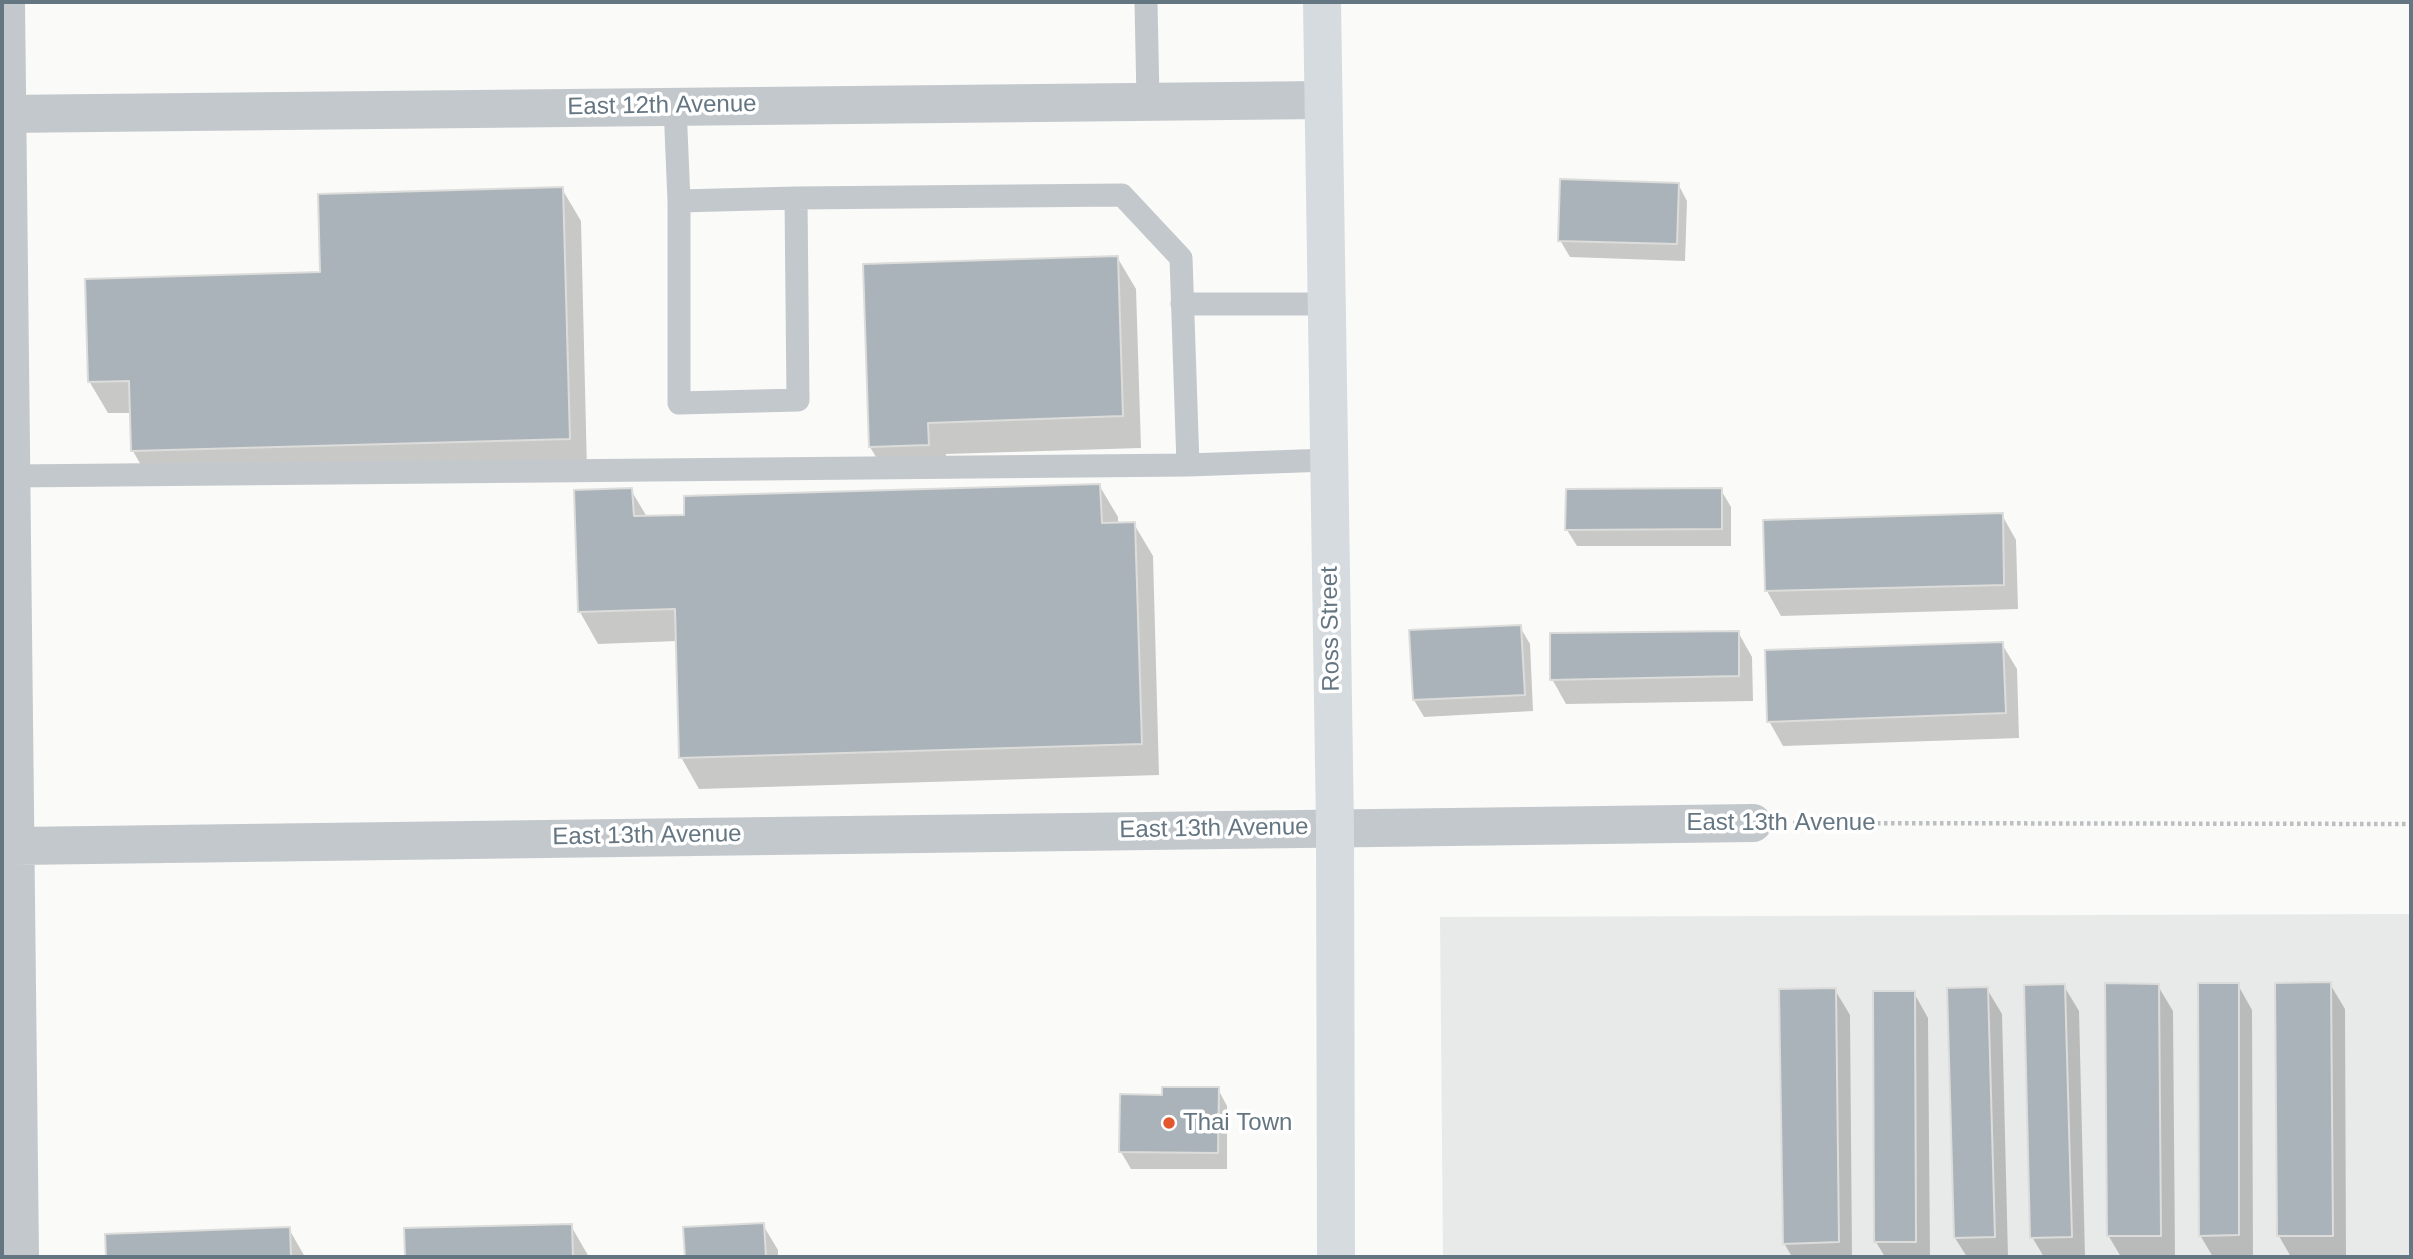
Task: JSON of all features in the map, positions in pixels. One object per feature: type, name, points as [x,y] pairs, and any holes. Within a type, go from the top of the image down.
[{"type":"main road","name":"Ross Street","points":[[1322,2],[1335,828],[1336,1257]]},
{"type":"street","points":[[6,2],[5,114],[12,476],[20,1257]]},
{"type":"street","name":"East 12th Avenue","points":[[5,114],[1323,100]]},
{"type":"street","name":"East 13th Avenue","points":[[16,846],[1754,823]]},
{"type":"lane","points":[[1146,2],[1148,100]]},
{"type":"lane","points":[[676,106],[679,403],[798,400],[796,198]]},
{"type":"lane","points":[[679,201],[1122,194],[1181,258],[1188,465]]},
{"type":"lane","points":[[1182,304],[1326,304]]},
{"type":"lane","points":[[12,476],[1188,465],[1328,460]]},
{"type":"path","name":"East 13th Avenue","points":[[1754,823],[2411,824]]},
{"type":"shaded area","points":[[2411,914],[2411,1257],[1443,1257],[1440,917]]},
{"type":"building","points":[[1560,179],[1679,183],[1677,244],[1558,241]]},
{"type":"building","points":[[563,187],[570,439],[131,451],[129,381],[88,382],[85,279],[320,272],[318,194]]},
{"type":"building","points":[[1118,256],[1123,416],[928,423],[929,445],[869,447],[863,264]]},
{"type":"building","points":[[1100,484],[1102,523],[1135,522],[1142,744],[679,758],[675,609],[578,612],[574,490],[632,488],[634,516],[684,515],[684,496]]},
{"type":"building","points":[[1722,488],[1722,529],[1565,530],[1566,489]]},
{"type":"building","points":[[2003,513],[2004,585],[1765,591],[1763,520]]},
{"type":"building","points":[[1521,625],[1525,695],[1413,700],[1409,630]]},
{"type":"building","points":[[1739,631],[1739,676],[1550,680],[1550,633]]},
{"type":"building","points":[[2003,642],[2006,713],[1767,722],[1765,650]]},
{"type":"building","points":[[2331,982],[2333,1236],[2277,1236],[2275,983]]},
{"type":"building","points":[[2105,983],[2159,984],[2161,1236],[2107,1236]]},
{"type":"building","points":[[2198,983],[2239,983],[2239,1235],[2199,1236]]},
{"type":"building","points":[[2065,984],[2072,1237],[2030,1238],[2024,985]]},
{"type":"building","points":[[1988,987],[1995,1237],[1954,1238],[1947,988]]},
{"type":"building","points":[[1836,988],[1839,1242],[1783,1244],[1779,989]]},
{"type":"building","points":[[1873,991],[1915,991],[1916,1242],[1874,1242]]},
{"type":"building","name":"Thai Town","points":[[1162,1087],[1219,1087],[1218,1153],[1119,1152],[1120,1094],[1162,1095]]},
{"type":"building","points":[[764,1223],[766,1257],[685,1257],[683,1227]]},
{"type":"building","points":[[572,1224],[573,1257],[405,1257],[404,1228]]},
{"type":"building","points":[[290,1227],[291,1257],[106,1257],[105,1234]]},
{"type":"place","name":"Thai Town","points":[[1169,1123]]}]
